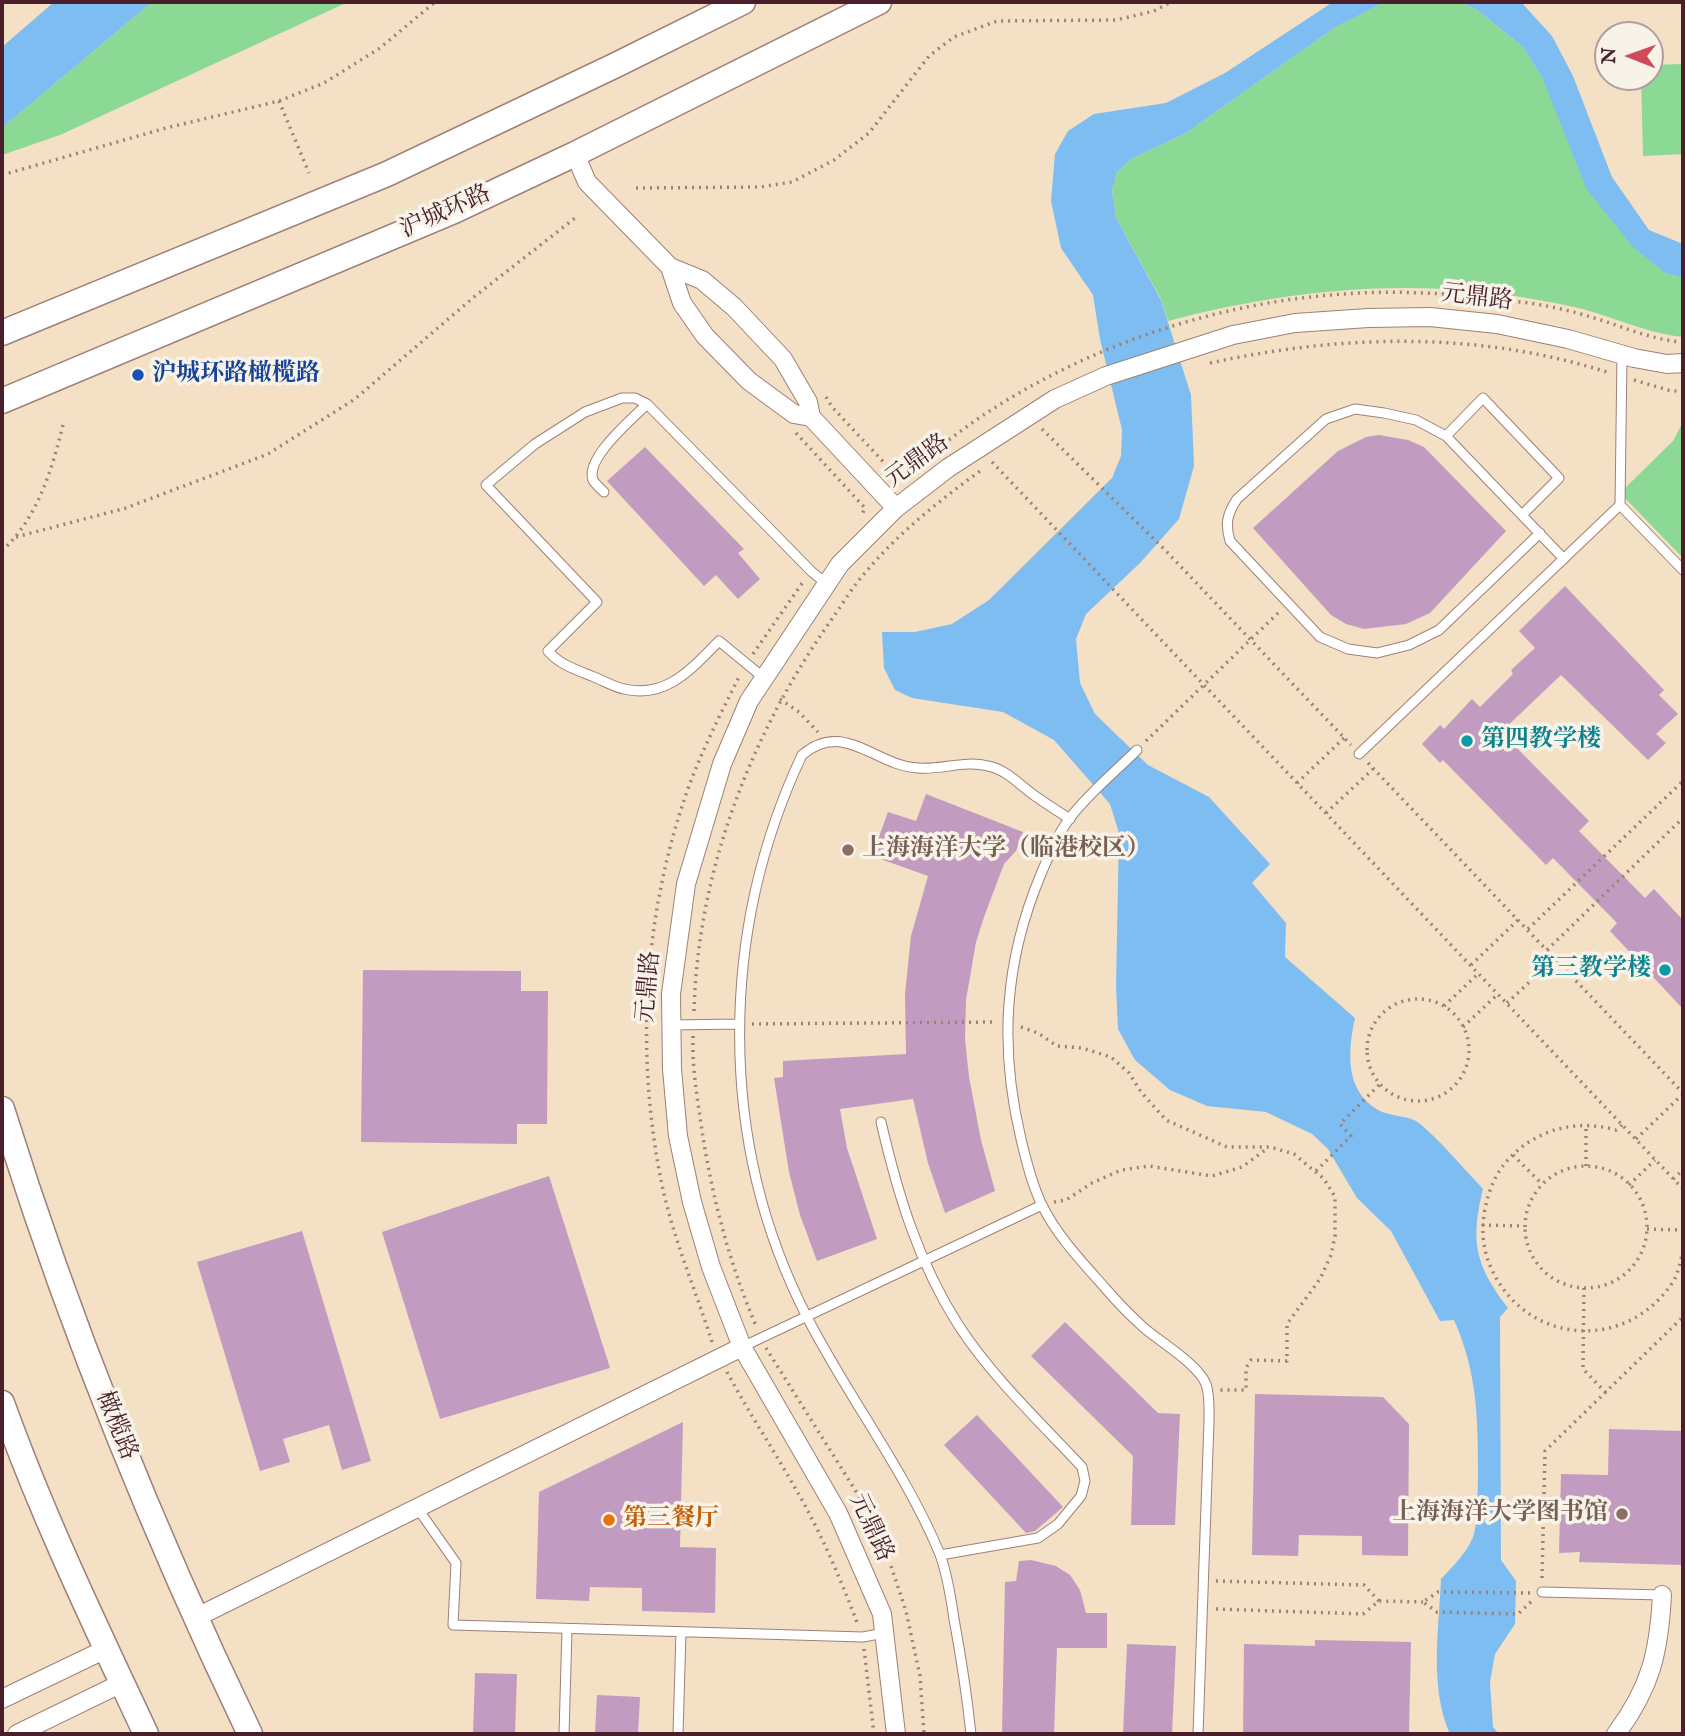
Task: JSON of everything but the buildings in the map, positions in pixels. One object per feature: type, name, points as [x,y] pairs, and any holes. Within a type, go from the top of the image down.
[{"type":"main road","points":[[2,333],[387,174],[743,2]]},
{"type":"main road","name":"沪城环路","points":[[2,401],[454,211],[575,154],[879,2]]},
{"type":"main road","name":"橄榄路","points":[[2,1109],[33,1210],[99,1389],[195,1618],[250,1734]]},
{"type":"main road","points":[[2,1404],[19,1451],[146,1734]]},
{"type":"street","points":[[575,154],[587,182],[670,267],[702,280],[734,307],[783,359],[808,402],[811,417],[896,508]]},
{"type":"street","points":[[670,267],[682,303],[705,336],[758,387],[794,414],[811,417]]},
{"type":"street","name":"元鼎路","points":[[896,1734],[882,1614],[838,1513],[742,1347],[711,1267],[692,1202],[678,1136],[672,1069],[671,994],[686,884],[722,764],[749,701],[840,564],[896,508],[948,468],[1055,398],[1106,376],[1233,335],[1295,323],[1368,318],[1430,317],[1497,324],[1568,339],[1622,355],[1667,364],[1683,363]]},
{"type":"street","points":[[195,1618],[742,1347]]},
{"type":"street","points":[[1616,1734],[1635,1708],[1650,1676],[1658,1644],[1662,1595]]},
{"type":"street","points":[[2,1699],[106,1649]]},
{"type":"street","points":[[18,1734],[122,1683]]},
{"type":"lane","points":[[1622,355],[1620,505],[1683,570]]},
{"type":"lane","points":[[764,678],[719,640],[687,673],[666,687],[645,691],[623,689],[557,661],[548,651],[597,602],[486,485],[535,444],[585,412],[622,398],[635,398],[647,404],[802,562],[827,584]]},
{"type":"lane","points":[[1446,436],[1483,398],[1559,478],[1522,515]]},
{"type":"lane","points":[[604,492],[594,481],[592,471],[597,456],[647,404]]},
{"type":"lane","points":[[1539,533],[1438,630],[1409,645],[1377,653],[1348,649],[1320,637],[1230,541],[1226,527],[1229,510],[1237,499],[1326,419],[1354,409],[1416,420],[1446,436],[1564,559]]},
{"type":"lane","points":[[1359,754],[1620,505]]},
{"type":"lane","points":[[971,1734],[965,1679],[940,1555],[915,1503],[806,1316],[788,1278],[763,1208],[750,1154],[742,1094],[739,1024],[744,950],[755,888],[768,838],[802,755],[826,741],[847,742],[901,765],[918,768],[962,764],[988,765],[1007,773],[1036,797],[1070,818]]},
{"type":"lane","points":[[1137,750],[1070,818],[1053,846],[1031,898],[1009,990],[1006,1038],[1012,1099],[1024,1152],[1042,1205],[1062,1235],[1108,1291],[1144,1328],[1195,1371],[1205,1382],[1208,1392],[1198,1734]]},
{"type":"lane","points":[[671,1025],[739,1024]]},
{"type":"lane","points":[[881,1122],[898,1194],[923,1261],[959,1326],[1004,1385],[1082,1467],[1085,1481],[1081,1496],[1058,1524],[1038,1538],[940,1555]]},
{"type":"lane","points":[[742,1347],[1042,1205]]},
{"type":"lane","points":[[418,1509],[456,1563],[453,1625],[863,1637],[884,1633]]},
{"type":"lane","points":[[1542,1591],[1662,1595]]},
{"type":"lane","points":[[564,1734],[566,1629]]},
{"type":"lane","points":[[678,1734],[681,1632]]},
{"type":"path","points":[[2,175],[166,128],[279,101],[324,83],[380,48],[435,2]]},
{"type":"path","points":[[636,188],[760,187],[792,182],[834,160],[869,133],[929,56],[954,37],[996,20],[1116,20],[1154,11],[1171,2]]},
{"type":"path","points":[[279,101],[309,173]]},
{"type":"path","points":[[16,537],[126,508],[268,454],[355,399],[474,297],[575,218]]},
{"type":"path","points":[[825,396],[832,407],[888,466],[900,474],[909,471],[986,414],[1044,380],[1100,354],[1174,325]]},
{"type":"path","points":[[1202,365],[1267,351],[1334,343],[1394,340],[1453,342],[1532,353],[1583,364],[1668,390],[1683,391]]},
{"type":"path","points":[[2,551],[16,537],[37,506],[54,461],[64,421]]},
{"type":"path","points":[[1032,436],[1042,429],[1164,549],[1683,1093],[1636,1139]]},
{"type":"path","points":[[1002,456],[992,462],[1683,1189]]},
{"type":"path","points":[[924,1734],[920,1676],[906,1611],[891,1566],[867,1509],[761,1337],[717,1212],[697,1096],[694,1024],[702,930],[714,868],[749,765],[780,699],[819,637],[865,573],[912,526],[981,470]]},
{"type":"path","points":[[1137,750],[1288,603]]},
{"type":"path","points":[[780,699],[799,712],[826,741]]},
{"type":"path","points":[[1297,783],[1344,738]]},
{"type":"path","points":[[1326,813],[1373,768]]},
{"type":"path","points":[[1528,930],[1683,781]]},
{"type":"path","points":[[1547,950],[1683,818]]},
{"type":"path","points":[[1471,965],[1518,920]]},
{"type":"path","points":[[1507,1003],[1555,958]]},
{"type":"path","points":[[1444,1006],[1478,974]]},
{"type":"path","points":[[1462,1027],[1498,994]]},
{"type":"path","points":[[1411,999],[1428,1000],[1444,1006],[1462,1027],[1469,1052],[1466,1066],[1458,1082],[1445,1094],[1428,1100],[1408,1101],[1392,1094],[1380,1084],[1369,1067],[1367,1050],[1370,1031],[1380,1016],[1394,1004],[1411,999]]},
{"type":"path","points":[[1317,1171],[1351,1136],[1340,1124],[1380,1084]]},
{"type":"path","points":[[1622,1125],[1616,1130],[1601,1126],[1565,1126],[1532,1139],[1504,1162],[1487,1194],[1482,1226],[1486,1258],[1502,1290],[1528,1315],[1561,1329],[1597,1331],[1622,1325],[1653,1306],[1675,1278],[1683,1249]]},
{"type":"path","points":[[1586,1126],[1586,1166]]},
{"type":"path","points":[[1042,1205],[1066,1200],[1092,1183],[1121,1170],[1149,1166],[1212,1177],[1242,1167],[1270,1147],[1294,1154],[1317,1171],[1335,1197],[1335,1236],[1321,1279],[1287,1324],[1287,1361],[1251,1360],[1246,1368],[1246,1390],[1208,1392]]},
{"type":"path","points":[[1513,1155],[1542,1184]]},
{"type":"path","points":[[1629,1185],[1655,1160]]},
{"type":"path","points":[[1586,1166],[1618,1174],[1629,1185],[1644,1208],[1647,1229],[1644,1246],[1634,1265],[1618,1279],[1598,1287],[1574,1288],[1554,1280],[1538,1266],[1528,1247],[1524,1226],[1529,1204],[1542,1184],[1557,1172],[1586,1166]]},
{"type":"path","points":[[1673,1179],[1683,1170]]},
{"type":"path","points":[[1482,1226],[1524,1226]]},
{"type":"path","points":[[1647,1229],[1683,1230]]},
{"type":"path","points":[[1584,1287],[1583,1369],[1606,1393]]},
{"type":"path","points":[[1203,1609],[1363,1614],[1379,1601],[1423,1602],[1437,1612],[1518,1614],[1542,1591],[1545,1451],[1683,1317]]},
{"type":"path","points":[[720,1359],[749,1414],[798,1492],[834,1562],[863,1637],[874,1734]]},
{"type":"path","points":[[1204,1581],[1364,1586],[1379,1601]]},
{"type":"path","points":[[1423,1602],[1437,1592],[1520,1594]]},
{"type":"green space","points":[[152,2],[348,2],[60,135],[2,155],[2,128]]},
{"type":"green space","points":[[1385,2],[1459,2],[1476,9],[1523,47],[1665,273],[1683,278],[1683,337],[1560,304],[1445,289],[1398,288],[1306,294],[1259,301],[1168,321],[1161,299],[1116,218],[1112,191],[1117,172],[1131,159],[1186,133],[1334,28]]},
{"type":"green space","points":[[1683,64],[1683,154],[1643,156],[1641,91],[1664,91],[1664,65]]},
{"type":"green space","points":[[1683,422],[1683,558],[1620,493],[1673,441]]},
{"type":"water","points":[[54,2],[152,2],[2,128],[2,47]]},
{"type":"water","points":[[1333,2],[1385,2],[1334,28],[1186,133],[1131,159],[1117,172],[1112,191],[1116,218],[1161,300],[1191,395],[1194,466],[1179,519],[1140,563],[1086,614],[1076,639],[1080,683],[1095,714],[1148,765],[1209,797],[1270,864],[1252,883],[1286,923],[1285,957],[1355,1018],[1350,1056],[1354,1081],[1359,1092],[1378,1110],[1419,1123],[1483,1189],[1477,1224],[1478,1252],[1488,1279],[1508,1308],[1500,1317],[1501,1560],[1516,1581],[1515,1624],[1495,1654],[1490,1682],[1493,1727],[1499,1734],[1450,1734],[1439,1697],[1437,1658],[1441,1579],[1470,1543],[1475,1530],[1477,1508],[1478,1436],[1475,1398],[1468,1359],[1454,1320],[1440,1321],[1391,1231],[1357,1198],[1328,1149],[1312,1134],[1266,1112],[1207,1106],[1170,1090],[1135,1060],[1118,1029],[1116,986],[1119,833],[1110,804],[1054,740],[1003,712],[912,698],[895,690],[884,668],[882,632],[915,632],[952,624],[989,600],[1112,478],[1121,456],[1122,430],[1100,339],[1093,295],[1061,248],[1051,201],[1055,154],[1068,131],[1094,114],[1166,103],[1225,73]]},
{"type":"water","points":[[1459,2],[1521,2],[1552,36],[1573,76],[1612,177],[1649,230],[1683,244],[1683,278],[1665,273],[1632,246],[1586,188],[1543,79],[1523,47],[1476,9]]},
{"type":"place","name":"沪城环路橄榄路","points":[[138,375]]},
{"type":"place","name":"第四教学楼","points":[[1467,741]]},
{"type":"place","name":"上海海洋大学（临港校区）","points":[[848,850]]},
{"type":"place","name":"第三教学楼","points":[[1665,970]]},
{"type":"place","name":"上海海洋大学图书馆","points":[[1622,1514]]},
{"type":"place","name":"第三餐厅","points":[[609,1520]]}]
